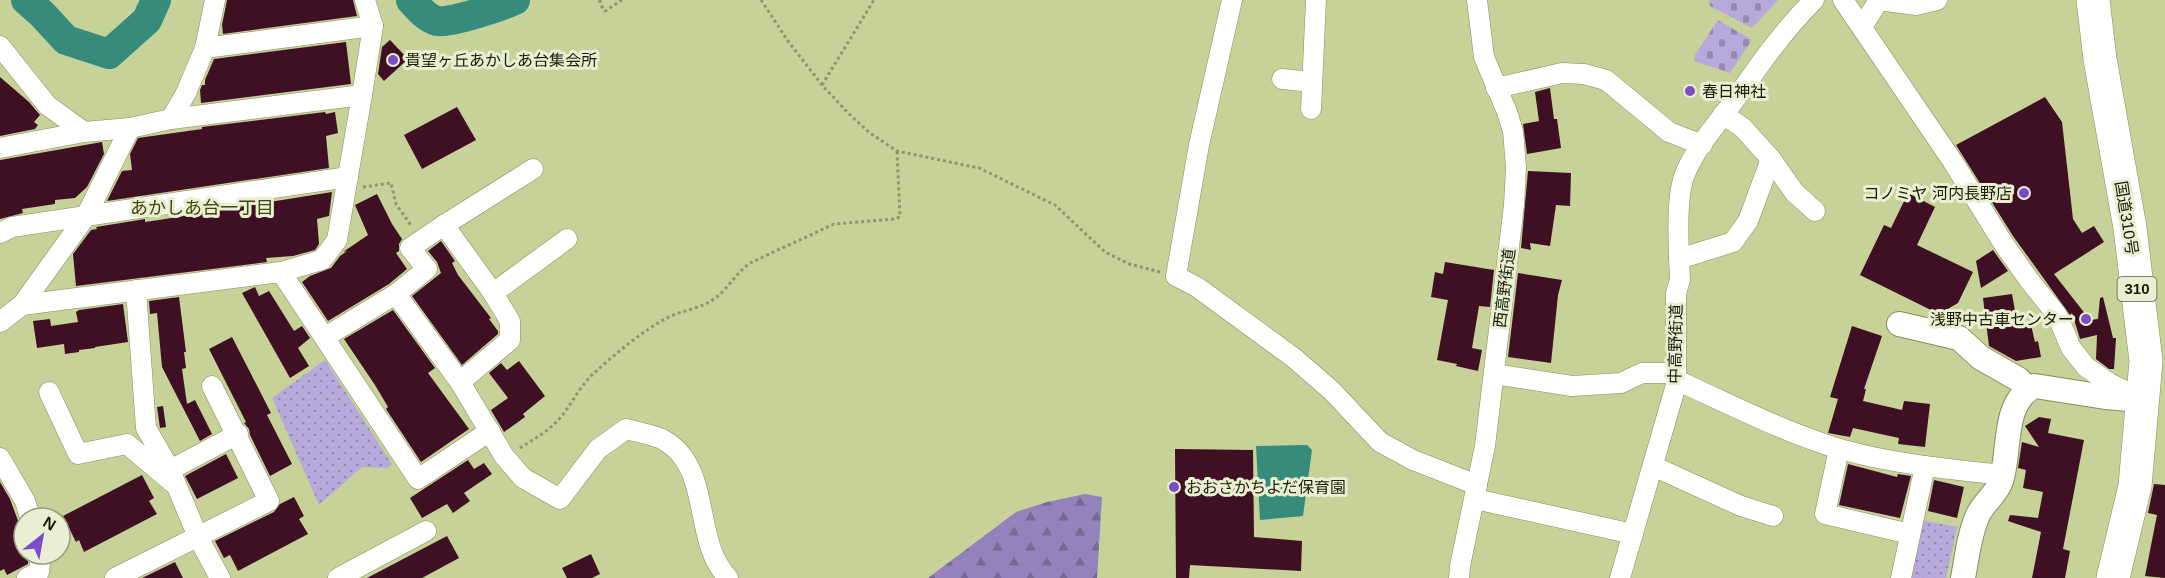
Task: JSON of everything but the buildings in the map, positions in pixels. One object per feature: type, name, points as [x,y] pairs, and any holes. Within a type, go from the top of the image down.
[{"type":"highway","name":"国道310号","points":[[2093,0],[2100,59],[2130,228],[2146,362],[2135,486],[2114,578]]},
{"type":"street","points":[[171,119],[186,93],[205,48],[215,0]]},
{"type":"street","points":[[22,305],[280,272],[322,260],[337,240],[362,95],[373,26],[365,0]]},
{"type":"street","points":[[1232,0],[1199,146],[1176,276],[1197,287],[1294,358],[1332,391],[1380,442],[1476,492],[1634,534]]},
{"type":"street","points":[[1311,109],[1316,0]]},
{"type":"street","name":"西高野街道","points":[[1460,578],[1460,566],[1485,446],[1514,205],[1516,167],[1513,131],[1484,57],[1477,0]]},
{"type":"street","name":"中高野街道","points":[[1620,578],[1669,412],[1676,380],[1676,293],[1680,280],[1680,192],[1684,175],[1723,114],[1792,21],[1814,0]]},
{"type":"street","points":[[1843,0],[1953,162],[2009,252],[2057,315],[2071,348],[2086,367],[2109,383],[2142,400]]},
{"type":"street","points":[[1862,27],[1879,0],[1916,5],[1937,0]]},
{"type":"street","points":[[205,48],[373,26]]},
{"type":"street","points":[[0,46],[46,105],[84,132]]},
{"type":"street","points":[[1496,88],[1562,74],[1584,74],[1606,80],[1669,132],[1702,145]]},
{"type":"street","points":[[1282,79],[1312,82]]},
{"type":"street","points":[[0,148],[84,132],[130,128],[171,119],[362,95]]},
{"type":"street","points":[[1723,114],[1743,128],[1771,159],[1794,192],[1815,211]]},
{"type":"street","points":[[0,322],[22,305],[86,216],[130,128]]},
{"type":"street","points":[[1679,259],[1733,242],[1748,221],[1771,159]]},
{"type":"street","points":[[325,337],[396,294],[427,269],[410,248],[532,169]]},
{"type":"street","points":[[0,233],[12,227],[86,216],[347,183]]},
{"type":"street","points":[[444,225],[493,292],[510,321],[510,340],[460,382]]},
{"type":"street","points":[[493,292],[567,240]]},
{"type":"street","points":[[280,272],[418,479],[490,431]]},
{"type":"street","points":[[136,290],[146,428],[220,578]]},
{"type":"street","points":[[396,294],[460,382],[506,458],[523,478],[560,499],[598,449],[626,429],[661,439],[675,450],[692,470],[714,558],[728,578]]},
{"type":"street","points":[[1899,324],[1959,338],[1981,358],[2018,379],[2028,389]]},
{"type":"street","points":[[1494,375],[1572,386],[1621,383],[1642,373],[1670,373],[1676,380],[1787,430],[1839,449],[1924,466],[2003,475]]},
{"type":"street","points":[[115,578],[269,501],[238,434],[212,386]]},
{"type":"street","points":[[1963,578],[1978,513],[2000,485],[2003,475],[2011,416],[2028,389],[2035,386],[2105,397],[2142,400]]},
{"type":"street","points":[[49,392],[78,454],[127,444],[172,477]]},
{"type":"street","points":[[172,477],[238,434]]},
{"type":"street","points":[[1839,449],[1825,513],[1910,534]]},
{"type":"street","points":[[0,458],[26,506]]},
{"type":"street","points":[[1653,466],[1741,506],[1773,516]]},
{"type":"street","points":[[1900,578],[1924,466]]},
{"type":"street","points":[[338,578],[426,531]]},
{"type":"street","points":[[27,578],[39,572],[40,566]]},
{"type":"path","points":[[600,0],[605,11],[622,0]]},
{"type":"path","points":[[761,0],[788,41],[848,113],[870,133],[897,151],[980,168],[1055,205],[1104,252],[1128,264],[1176,276]]},
{"type":"path","points":[[822,84],[874,0]]},
{"type":"path","points":[[506,458],[545,432],[560,418],[591,376],[608,361],[669,317],[699,307],[714,299],[750,263],[834,224],[900,217],[897,151]]},
{"type":"path","points":[[347,183],[391,183],[396,204],[422,240]]},
{"type":"green space","points":[[1709,0],[1778,0],[1752,28],[1710,6]]},
{"type":"green space","points":[[1718,20],[1752,40],[1730,73],[1694,61],[1695,55]]},
{"type":"green space","points":[[325,360],[392,464],[387,468],[362,467],[319,505],[272,398]]},
{"type":"green space","points":[[1085,494],[1102,497],[1097,578],[928,578],[1016,512],[1047,502]]},
{"type":"green space","points":[[1916,519],[1957,527],[1946,578],[1903,578]]},
{"type":"water","points":[[1307,445],[1312,450],[1303,516],[1260,520],[1256,446]]},
{"type":"waterway","points":[[26,0],[66,40],[109,54],[147,20],[156,0]]},
{"type":"waterway","points":[[411,0],[426,15],[437,21],[464,17],[515,0]]},
{"type":"place","name":"貴望ヶ丘あかしあ台集会所","points":[[393,60]]},
{"type":"place","name":"春日神社","points":[[1690,91]]},
{"type":"place","name":"コノミヤ 河内長野店","points":[[2024,193]]},
{"type":"place","name":"浅野中古車センター","points":[[2086,319]]},
{"type":"place","name":"おおさかちよだ保育園","points":[[1174,487]]},
{"type":"district","name":"あかしあ台一丁目","points":[[202,208]]}]
